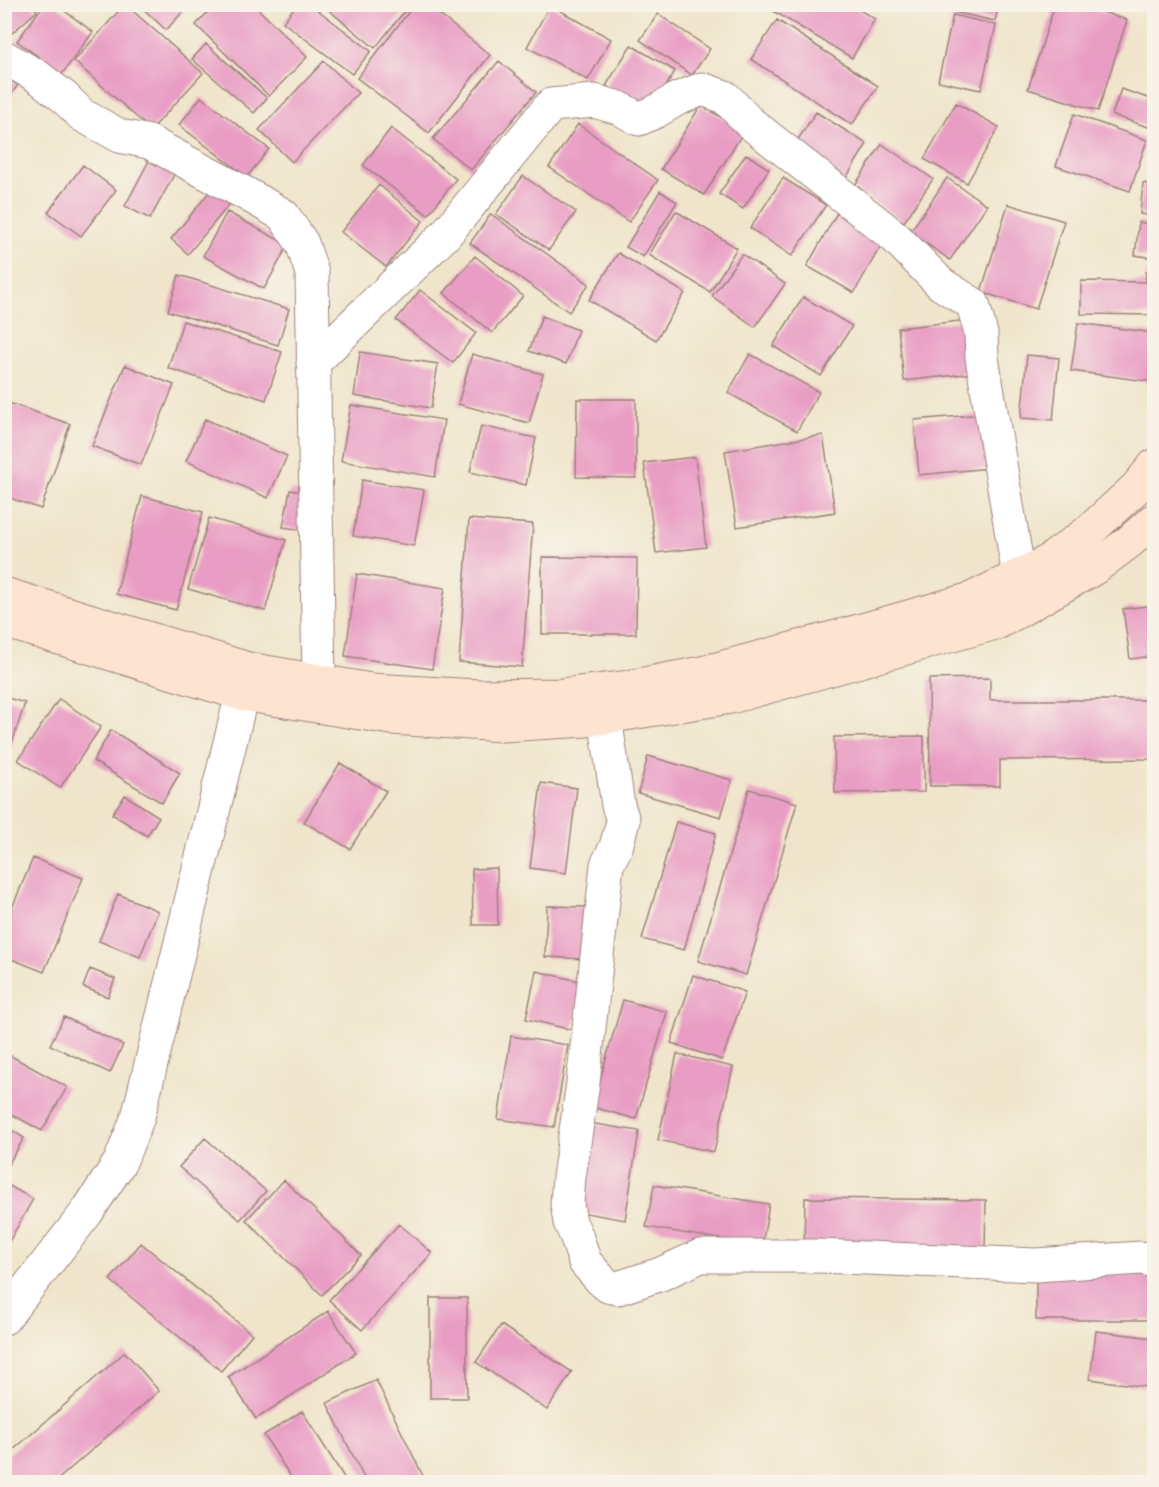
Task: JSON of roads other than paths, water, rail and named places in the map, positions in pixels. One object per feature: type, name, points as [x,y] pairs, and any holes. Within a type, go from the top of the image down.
[{"type":"main road","points":[[4,594],[248,669],[371,690],[478,696],[562,695],[623,688],[702,673],[971,599],[1047,562],[1088,532],[1137,487],[1155,466]]},
{"type":"main road","points":[[4,621],[242,694],[390,718],[502,724],[587,720],[731,697],[999,622],[1093,568],[1155,520]]},
{"type":"street","points":[[4,57],[38,76],[82,115],[120,136],[149,142],[282,215],[302,243],[312,273],[320,681]]},
{"type":"street","points":[[313,363],[445,235],[551,105],[594,100],[619,108],[639,119],[702,89],[725,97],[749,122],[896,237],[941,284],[973,304],[981,334],[982,358],[1019,576]]},
{"type":"street","points":[[4,1318],[87,1212],[120,1162],[138,1117],[242,694]]},
{"type":"street","points":[[605,717],[618,805],[623,821],[616,847],[607,865],[583,1083],[568,1177],[567,1204],[570,1222],[585,1262],[601,1280],[608,1286],[618,1288],[661,1274],[700,1256],[818,1256],[1036,1265],[1142,1258],[1155,1261]]}]
